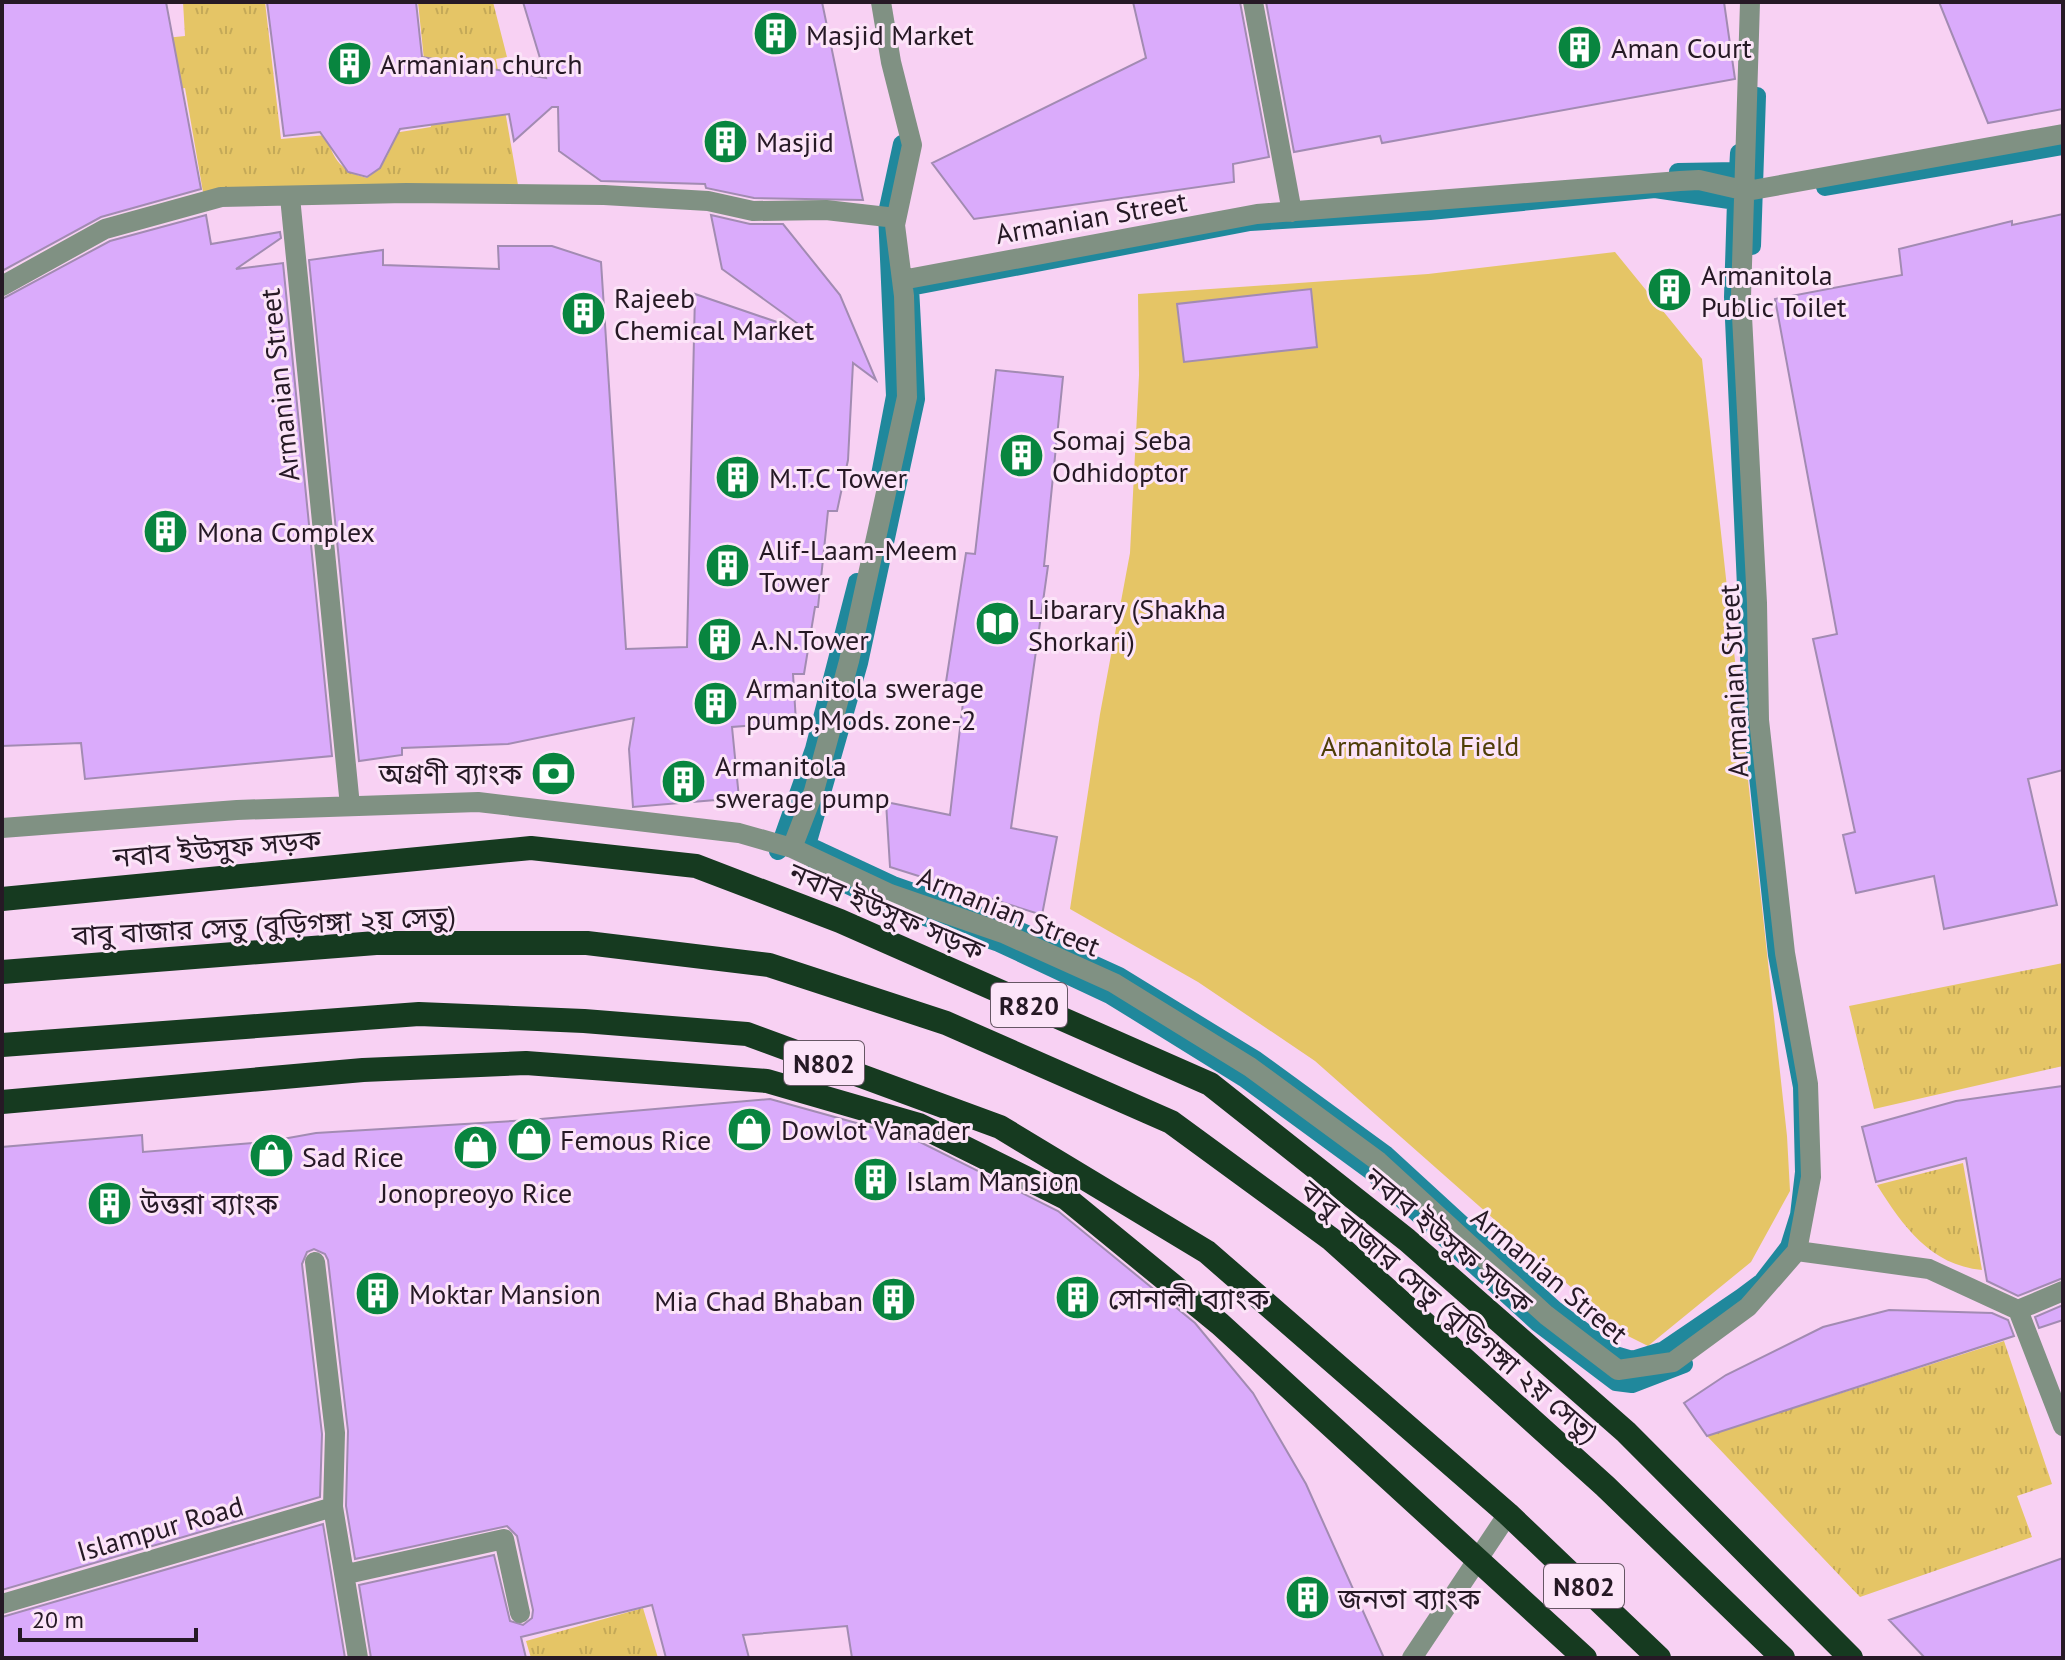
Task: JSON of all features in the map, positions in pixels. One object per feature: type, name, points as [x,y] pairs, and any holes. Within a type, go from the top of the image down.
[{"type":"highway","name":"নবাব ইউসুফ সড়ক","points":[[2,899],[531,848],[696,866],[840,921],[1210,1084],[1407,1240],[1626,1432],[1851,1658]]},
{"type":"highway","name":"বাবু বাজার সেতু (বুড়িগঙ্গা ২য় সেতু)","points":[[2,972],[376,943],[587,943],[769,965],[946,1023],[1171,1122],[1331,1239],[1605,1486],[1783,1658]]},
{"type":"highway","name":"N802","points":[[2,1045],[419,1014],[584,1021],[747,1034],[1000,1127],[1207,1252],[1508,1514],[1659,1658]]},
{"type":"highway","points":[[2,1102],[348,1071],[526,1063],[767,1081],[919,1125],[1066,1198],[1220,1324],[1585,1658]]},
{"type":"street","points":[[792,848],[814,791],[849,661],[907,397],[896,218],[912,145],[891,62],[881,2]]},
{"type":"street","points":[[1253,2],[1292,212]]},
{"type":"street","name":"Armanian Street","points":[[2,828],[237,810],[478,802],[739,833],[792,848],[890,894],[1003,933],[1114,983],[1250,1067],[1378,1161],[1546,1315],[1618,1370],[1673,1362],[1748,1307],[1797,1251],[1811,1177],[1808,1084],[1785,953],[1759,720],[1757,603],[1741,297],[1747,191],[1750,2]]},
{"type":"street","points":[[1747,191],[2063,134]]},
{"type":"street","name":"Armanian Street","points":[[902,280],[1257,214],[1699,180],[1747,191]]},
{"type":"street","points":[[2,286],[105,229],[221,197],[406,193],[604,195],[708,201],[753,211],[826,210],[896,218]]},
{"type":"street","name":"Armanian Street","points":[[290,197],[350,806]]},
{"type":"street","points":[[1797,1251],[1929,1269],[2018,1310],[2063,1426]]},
{"type":"street","points":[[315,1262],[335,1433],[333,1507],[347,1574],[358,1658]]},
{"type":"street","points":[[2018,1310],[2063,1291]]},
{"type":"street","name":"Islampur Road","points":[[2,1604],[333,1507]]},
{"type":"street","points":[[1412,1658],[1508,1514]]},
{"type":"street","points":[[347,1574],[504,1539],[520,1613]]},
{"type":"green space","points":[[183,2],[265,2],[281,139],[327,135],[340,164],[367,178],[386,158],[394,133],[431,127],[418,2],[493,2],[507,57],[496,59],[518,185],[203,192],[185,88],[69,108],[58,49],[185,36]]},
{"type":"green space","name":"Armanitola Field","points":[[1615,252],[1702,359],[1787,1136],[1790,1191],[1751,1262],[1648,1346],[1624,1334],[1315,1061],[1198,982],[1070,909],[1100,714],[1130,553],[1139,375],[1138,294],[1428,274]]},
{"type":"green space","points":[[2063,963],[2063,1066],[1874,1109],[1849,1006]]},
{"type":"green space","points":[[1963,1163],[1982,1270],[1964,1267],[1933,1252],[1908,1229],[1877,1185]]},
{"type":"green space","points":[[2004,1341],[2052,1484],[2017,1496],[2032,1537],[1860,1597],[1707,1436]]},
{"type":"green space","points":[[643,1608],[658,1658],[531,1658],[526,1641]]},
{"type":"building","points":[[2,2],[166,2],[201,189],[101,217],[2,271]]},
{"type":"building","points":[[267,2],[416,2],[422,57],[546,78],[523,2],[822,2],[863,200],[754,198],[706,188],[705,184],[601,181],[559,151],[558,107],[552,107],[514,141],[509,114],[400,129],[380,168],[367,177],[348,172],[320,132],[284,136]]},
{"type":"building","points":[[1133,2],[1240,2],[1269,157],[1233,164],[1234,182],[974,219],[932,163],[1146,58]]},
{"type":"building","points":[[1266,2],[1724,2],[1735,79],[1382,143],[1380,136],[1294,152]]},
{"type":"building","points":[[1939,2],[2063,2],[2063,109],[1988,123]]},
{"type":"building","points":[[2063,214],[2063,770],[2028,779],[2057,905],[1944,929],[1934,876],[1856,893],[1843,835],[1855,832],[1813,639],[1837,634],[1775,299],[1902,275],[1899,249],[2012,221],[2012,225]]},
{"type":"building","name":"Mona Complex","points":[[206,215],[211,244],[280,232],[281,238],[236,269],[283,263],[332,756],[85,779],[81,743],[2,746],[2,299],[110,241]]},
{"type":"building","points":[[711,215],[750,224],[783,224],[840,295],[876,380],[853,363],[848,460],[837,511],[828,511],[818,607],[815,607],[804,674],[793,674],[796,722],[732,727],[739,798],[633,807],[629,749],[634,718],[508,744],[402,748],[402,755],[359,761],[309,260],[383,250],[383,265],[499,269],[498,246],[552,246],[601,262],[626,649],[687,647],[695,294],[812,334],[722,269]]},
{"type":"building","points":[[1311,289],[1317,347],[1184,362],[1177,304]]},
{"type":"building","points":[[996,370],[1063,377],[1044,566],[1048,566],[1011,828],[1057,837],[1042,915],[890,867],[886,802],[950,815],[965,685],[946,682],[966,553],[975,554]]},
{"type":"building","points":[[2063,1086],[2063,1278],[2018,1296],[1987,1281],[1966,1158],[1876,1182],[1862,1127],[1956,1101]]},
{"type":"building","points":[[770,1099],[914,1139],[1058,1211],[1195,1323],[1253,1393],[1306,1484],[1384,1658],[852,1658],[847,1626],[743,1635],[749,1658],[666,1658],[652,1605],[521,1637],[526,1658],[371,1658],[359,1585],[494,1555],[510,1621],[523,1625],[532,1618],[533,1610],[517,1536],[507,1526],[355,1559],[346,1506],[348,1431],[328,1260],[325,1254],[314,1249],[307,1252],[302,1264],[322,1434],[320,1497],[2,1590],[2,1147],[142,1135],[143,1152],[266,1142],[316,1133],[529,1120]]},
{"type":"building","points":[[2063,1305],[2063,1320],[2039,1328],[2035,1317]]},
{"type":"building","points":[[1889,1310],[1992,1313],[2008,1320],[2014,1336],[1707,1436],[1684,1403],[1726,1375],[1823,1327]]},
{"type":"building","points":[[323,1524],[345,1658],[2,1658],[2,1617]]},
{"type":"building","points":[[2063,1558],[2063,1658],[1925,1658],[1889,1620]]},
{"type":"waterway","points":[[1752,246],[1757,96]]},
{"type":"waterway","points":[[880,475],[895,396],[887,213],[902,144]]},
{"type":"waterway","points":[[1825,187],[2063,146]]},
{"type":"waterway","points":[[1678,172],[1738,171],[1739,153]]},
{"type":"waterway","points":[[1655,189],[1736,201],[1733,297],[1752,720],[1777,955],[1802,1087],[1804,1172],[1799,1215],[1789,1247],[1762,1282],[1664,1350],[1632,1360],[1615,1355],[1554,1309],[1385,1154],[1256,1060],[1119,976],[1007,925],[893,885],[807,845],[859,663],[916,399],[910,287],[1250,222],[1430,211],[1655,189]]},
{"type":"waterway","points":[[778,851],[814,749],[857,582]]},
{"type":"waterway","points":[[816,870],[885,903],[999,943],[1110,995],[1244,1078],[1371,1171],[1538,1323],[1616,1382],[1632,1384],[1684,1364]]},
{"type":"place","name":"Masjid Market","points":[[775,34]]},
{"type":"place","name":"Aman Court","points":[[1580,47]]},
{"type":"place","name":"Armanian church","points":[[349,63]]},
{"type":"place","name":"Masjid","points":[[725,141]]},
{"type":"place","name":"Armanitola Public Toilet","points":[[1670,290]]},
{"type":"place","name":"Rajeeb Chemical Market","points":[[583,313]]},
{"type":"place","name":"Somaj Seba Odhidoptor","points":[[1021,455]]},
{"type":"place","name":"M.T.C Tower","points":[[738,477]]},
{"type":"place","name":"Mona Complex","points":[[166,531]]},
{"type":"place","name":"Alif-Laam-Meem Tower","points":[[728,565]]},
{"type":"place","name":"Libarary (Shakha Shorkari)","points":[[997,624]]},
{"type":"place","name":"A.N.Tower","points":[[720,639]]},
{"type":"place","name":"Armanitola swerage pump,Mods. zone-2","points":[[715,703]]},
{"type":"place","name":"অগ্রণী ব্যাংক","points":[[553,773]]},
{"type":"place","name":"Armanitola swerage pump","points":[[684,781]]},
{"type":"place","name":"Dowlot Vanader","points":[[750,1129]]},
{"type":"place","name":"Femous Rice","points":[[529,1139]]},
{"type":"place","name":"Jonopreoyo Rice","points":[[476,1147]]},
{"type":"place","name":"Sad Rice","points":[[271,1156]]},
{"type":"place","name":"Islam Mansion","points":[[875,1180]]},
{"type":"place","name":"উত্তরা ব্যাংক","points":[[109,1203]]},
{"type":"place","name":"Moktar Mansion","points":[[378,1293]]},
{"type":"place","name":"সোনালী ব্যাংক","points":[[1077,1298]]},
{"type":"place","name":"Mia Chad Bhaban","points":[[894,1300]]},
{"type":"place","name":"জনতা ব্যাংক","points":[[1307,1598]]}]
